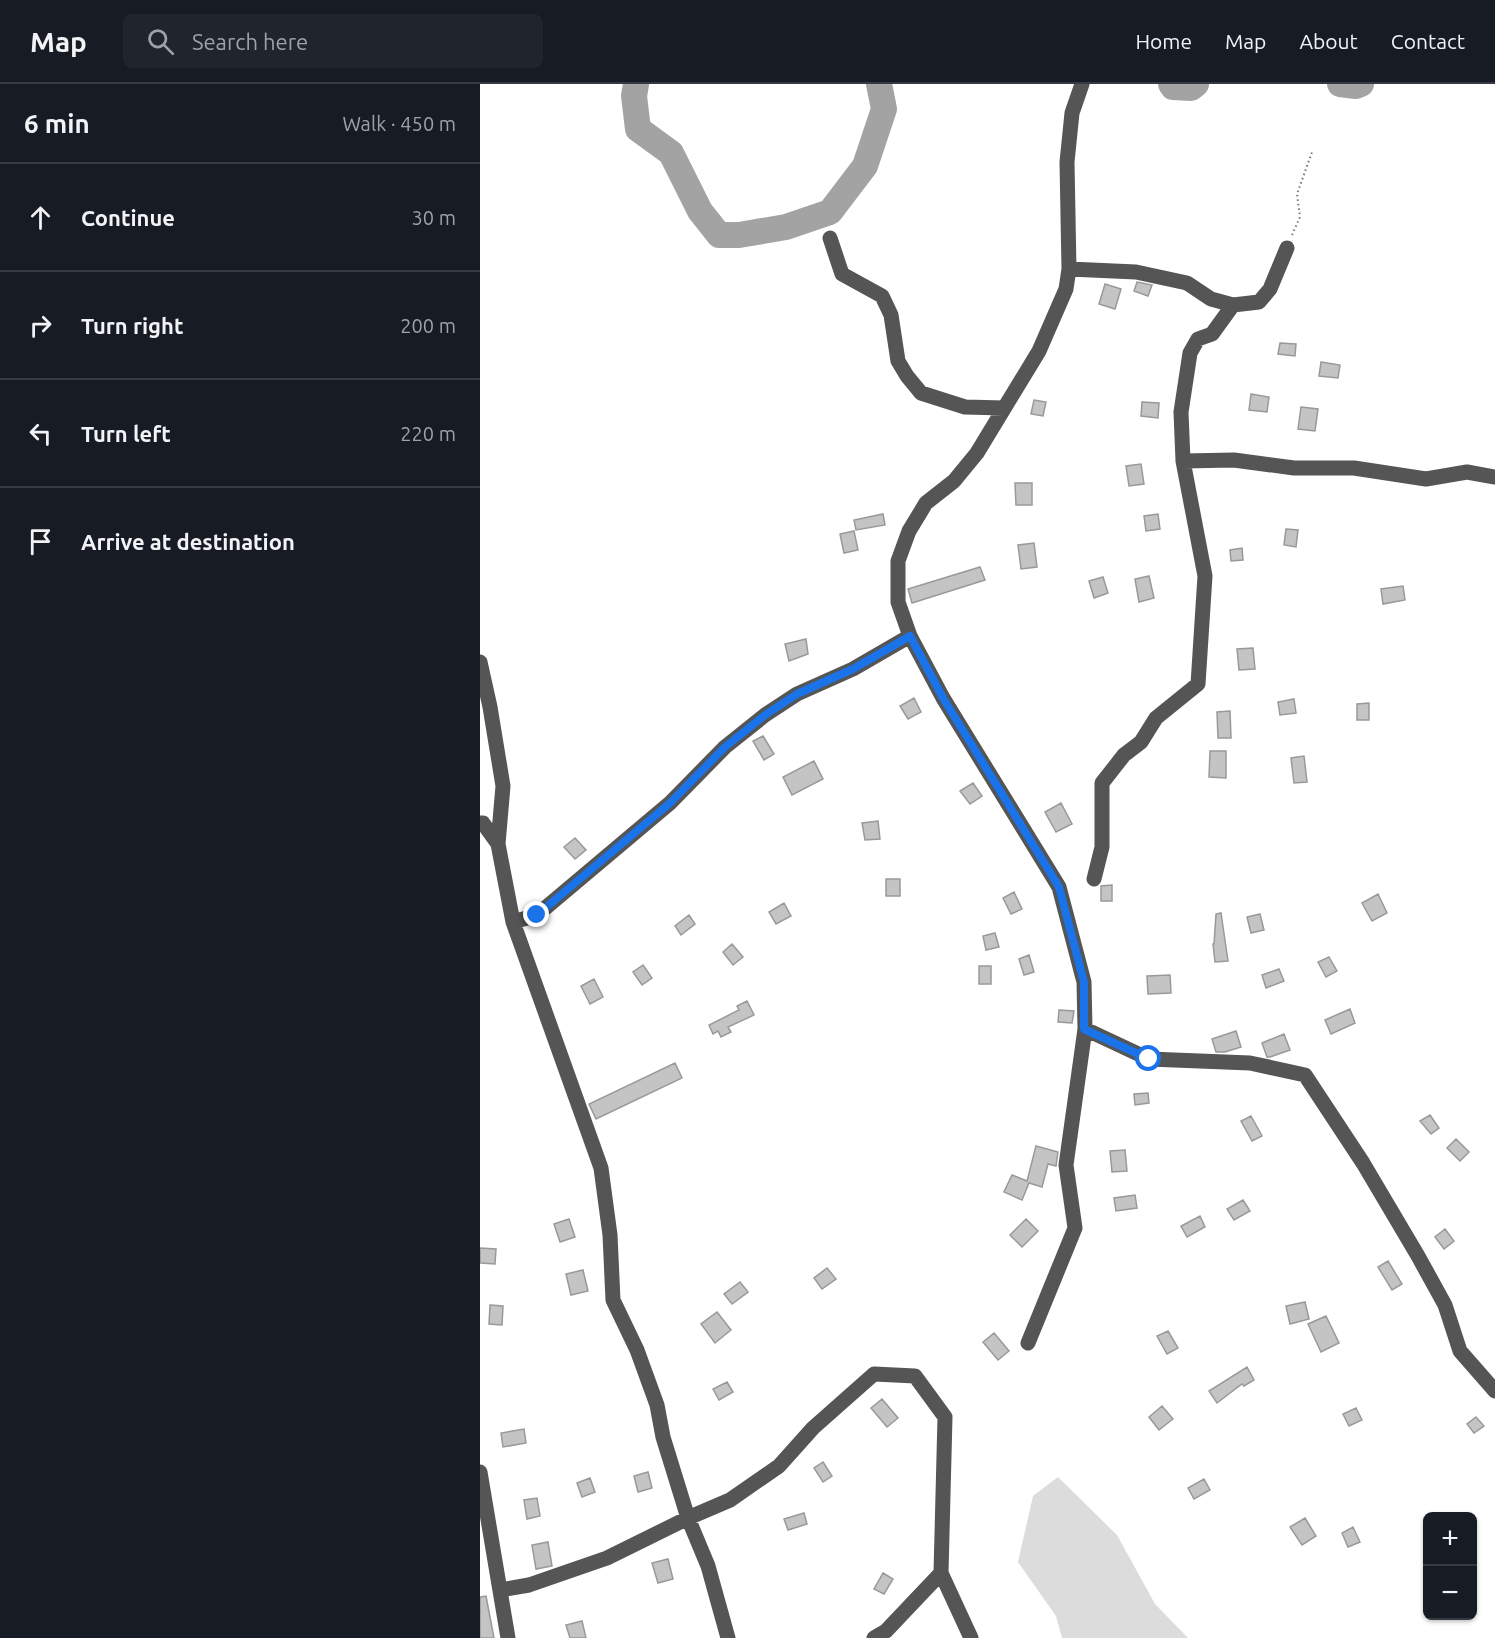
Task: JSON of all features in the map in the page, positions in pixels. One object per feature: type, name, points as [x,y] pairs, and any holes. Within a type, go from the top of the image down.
[{"type":"street","points":[[1028,1343],[1075,1228],[1066,1165],[1084,1029],[1084,982],[1059,887],[943,698],[910,636],[898,602],[898,561],[909,531],[926,503],[954,481],[977,453],[1039,351],[1066,288],[1070,269],[1066,162],[1072,113],[1082,84]]},
{"type":"street","points":[[830,238],[842,274],[882,296],[891,315],[898,361],[921,393],[964,407],[1004,408]]},
{"type":"street","points":[[1070,269],[1136,272],[1187,284],[1211,299],[1233,305],[1259,302],[1270,289],[1287,248]]},
{"type":"street","points":[[1095,879],[1102,847],[1102,783],[1124,755],[1141,742],[1156,718],[1198,684],[1205,576],[1183,461],[1181,412],[1190,353],[1198,339],[1212,334],[1233,305]]},
{"type":"street","points":[[1183,461],[1234,460],[1294,468],[1354,468],[1426,479],[1467,472],[1495,477]]},
{"type":"street","points":[[513,922],[537,915],[670,803],[725,747],[765,715],[797,694],[853,669],[910,636]]},
{"type":"street","points":[[480,662],[490,706],[503,786],[498,844],[513,922],[601,1168],[610,1235],[613,1300],[637,1350],[657,1405],[663,1437],[688,1518],[708,1566],[728,1638]]},
{"type":"street","points":[[480,824],[483,823],[498,844]]},
{"type":"street","points":[[1084,1029],[1149,1059],[1250,1063],[1305,1075],[1363,1163],[1418,1256],[1445,1305],[1461,1351],[1495,1391]]},
{"type":"street","points":[[500,1590],[529,1585],[607,1558],[730,1500],[779,1466],[813,1428],[874,1374],[915,1376],[945,1417],[941,1573],[971,1638]]},
{"type":"street","points":[[480,1472],[508,1638]]},
{"type":"street","points":[[874,1638],[886,1631],[941,1573]]},
{"type":"path","points":[[1287,248],[1300,217],[1297,194],[1312,152]]},
{"type":"shaded area","points":[[1058,1477],[1117,1535],[1155,1604],[1188,1638],[1062,1638],[1056,1616],[1018,1562],[1033,1496]]},
{"type":"building","points":[[1137,282],[1152,285],[1148,296],[1134,291]]},
{"type":"building","points":[[1105,284],[1121,289],[1115,309],[1099,304]]},
{"type":"building","points":[[1280,343],[1296,344],[1295,356],[1278,354]]},
{"type":"building","points":[[1321,362],[1340,365],[1338,378],[1319,376]]},
{"type":"building","points":[[1251,394],[1269,397],[1267,412],[1249,410]]},
{"type":"building","points":[[1034,400],[1046,402],[1043,416],[1031,414]]},
{"type":"building","points":[[1142,402],[1159,403],[1158,418],[1141,416]]},
{"type":"building","points":[[1301,407],[1318,409],[1315,431],[1298,429]]},
{"type":"building","points":[[1141,464],[1144,484],[1129,486],[1126,466]]},
{"type":"building","points":[[1015,483],[1032,483],[1032,505],[1016,505]]},
{"type":"building","points":[[883,514],[885,525],[856,530],[854,520]]},
{"type":"building","points":[[1158,514],[1160,529],[1146,531],[1144,516]]},
{"type":"building","points":[[1286,529],[1298,530],[1296,547],[1284,545]]},
{"type":"building","points":[[854,531],[858,550],[844,553],[840,534]]},
{"type":"building","points":[[1034,543],[1037,567],[1021,569],[1018,545]]},
{"type":"building","points":[[1242,548],[1243,560],[1231,561],[1230,550]]},
{"type":"building","points":[[980,567],[985,580],[912,603],[908,589]]},
{"type":"building","points":[[1149,576],[1154,598],[1139,602],[1135,579]]},
{"type":"building","points":[[1103,577],[1108,593],[1094,598],[1089,581]]},
{"type":"building","points":[[1403,586],[1405,600],[1383,604],[1381,589]]},
{"type":"building","points":[[806,639],[808,654],[789,661],[785,644]]},
{"type":"building","points":[[1253,648],[1255,669],[1239,670],[1237,649]]},
{"type":"building","points":[[914,698],[921,712],[908,719],[900,706]]},
{"type":"building","points":[[1294,699],[1296,713],[1280,715],[1278,702]]},
{"type":"building","points":[[1369,703],[1369,720],[1357,720],[1357,704]]},
{"type":"building","points":[[1230,711],[1231,738],[1218,738],[1217,712]]},
{"type":"building","points":[[763,736],[774,754],[764,760],[753,741]]},
{"type":"building","points":[[1210,751],[1226,751],[1226,778],[1209,777]]},
{"type":"building","points":[[1304,756],[1307,782],[1294,783],[1291,758]]},
{"type":"building","points":[[814,761],[823,779],[792,795],[783,777]]},
{"type":"building","points":[[973,783],[982,796],[970,804],[960,791]]},
{"type":"building","points":[[1061,803],[1072,824],[1056,832],[1045,812]]},
{"type":"building","points":[[878,821],[880,839],[865,840],[862,823]]},
{"type":"building","points":[[575,838],[586,850],[575,859],[564,847]]},
{"type":"building","points":[[886,879],[900,879],[900,896],[886,896]]},
{"type":"building","points":[[1112,885],[1112,901],[1101,901],[1101,886]]},
{"type":"building","points":[[1014,892],[1022,909],[1011,914],[1003,898]]},
{"type":"building","points":[[1378,894],[1387,913],[1372,921],[1362,903]]},
{"type":"building","points":[[784,903],[791,916],[776,924],[769,912]]},
{"type":"building","points":[[1221,913],[1228,961],[1215,962],[1213,944],[1216,914]]},
{"type":"building","points":[[1260,914],[1264,930],[1251,933],[1247,917]]},
{"type":"building","points":[[689,915],[695,924],[681,935],[675,926]]},
{"type":"building","points":[[995,933],[999,947],[986,950],[983,936]]},
{"type":"building","points":[[732,944],[743,957],[733,965],[723,952]]},
{"type":"building","points":[[1029,955],[1034,972],[1024,975],[1019,959]]},
{"type":"building","points":[[1329,957],[1337,971],[1326,977],[1318,962]]},
{"type":"building","points":[[643,965],[652,978],[642,985],[633,972]]},
{"type":"building","points":[[979,966],[991,966],[991,984],[979,984]]},
{"type":"building","points":[[1279,969],[1284,981],[1266,988],[1262,975]]},
{"type":"building","points":[[1170,975],[1171,993],[1148,994],[1147,976]]},
{"type":"building","points":[[594,979],[603,997],[590,1004],[581,986]]},
{"type":"building","points":[[747,1001],[754,1015],[728,1027],[731,1032],[721,1037],[718,1031],[713,1034],[709,1025],[739,1010],[737,1006]]},
{"type":"building","points":[[1350,1009],[1355,1023],[1331,1034],[1325,1020]]},
{"type":"building","points":[[1059,1010],[1074,1011],[1072,1023],[1058,1022]]},
{"type":"building","points":[[1236,1031],[1241,1047],[1216,1052],[1212,1039]]},
{"type":"building","points":[[1284,1034],[1290,1050],[1267,1057],[1262,1043]]},
{"type":"building","points":[[675,1063],[682,1078],[596,1119],[589,1104]]},
{"type":"building","points":[[1148,1093],[1149,1103],[1135,1105],[1134,1094]]},
{"type":"building","points":[[1430,1115],[1439,1128],[1431,1134],[1420,1121]]},
{"type":"building","points":[[1251,1116],[1262,1136],[1252,1141],[1241,1121]]},
{"type":"building","points":[[1456,1139],[1469,1152],[1460,1161],[1447,1148]]},
{"type":"building","points":[[1036,1146],[1058,1152],[1056,1166],[1048,1164],[1042,1187],[1029,1183],[1022,1200],[1004,1192],[1012,1175],[1027,1181]]},
{"type":"building","points":[[1125,1150],[1127,1171],[1112,1172],[1110,1151]]},
{"type":"building","points":[[1135,1195],[1137,1208],[1116,1211],[1114,1198]]},
{"type":"building","points":[[1243,1200],[1250,1211],[1234,1220],[1227,1209]]},
{"type":"building","points":[[1200,1216],[1205,1227],[1187,1237],[1181,1226]]},
{"type":"building","points":[[569,1219],[575,1237],[560,1242],[554,1224]]},
{"type":"building","points":[[1026,1219],[1038,1231],[1022,1247],[1010,1235]]},
{"type":"building","points":[[1445,1229],[1454,1241],[1444,1249],[1435,1237]]},
{"type":"building","points":[[480,1248],[496,1249],[495,1264],[480,1263]]},
{"type":"building","points":[[1388,1261],[1402,1284],[1392,1290],[1378,1267]]},
{"type":"building","points":[[827,1268],[836,1279],[822,1289],[814,1278]]},
{"type":"building","points":[[583,1270],[588,1291],[571,1295],[566,1274]]},
{"type":"building","points":[[740,1282],[748,1292],[732,1304],[724,1294]]},
{"type":"building","points":[[1305,1302],[1309,1319],[1290,1324],[1286,1306]]},
{"type":"building","points":[[490,1305],[503,1306],[502,1325],[489,1324]]},
{"type":"building","points":[[717,1312],[731,1330],[715,1343],[701,1324]]},
{"type":"building","points":[[1326,1316],[1339,1343],[1321,1352],[1308,1324]]},
{"type":"building","points":[[1168,1331],[1178,1348],[1167,1354],[1157,1336]]},
{"type":"building","points":[[994,1333],[1009,1351],[998,1360],[983,1342]]},
{"type":"building","points":[[1247,1367],[1254,1380],[1244,1386],[1242,1384],[1217,1403],[1209,1391]]},
{"type":"building","points":[[727,1382],[733,1392],[719,1400],[713,1389]]},
{"type":"building","points":[[882,1399],[898,1418],[887,1427],[871,1408]]},
{"type":"building","points":[[1162,1406],[1173,1419],[1159,1430],[1149,1417]]},
{"type":"building","points":[[1356,1408],[1362,1420],[1349,1426],[1343,1414]]},
{"type":"building","points":[[1476,1417],[1484,1426],[1474,1433],[1467,1424]]},
{"type":"building","points":[[524,1429],[526,1443],[503,1447],[501,1433]]},
{"type":"building","points":[[823,1462],[832,1476],[823,1482],[814,1468]]},
{"type":"building","points":[[648,1472],[652,1488],[638,1492],[634,1476]]},
{"type":"building","points":[[590,1478],[595,1492],[582,1497],[577,1483]]},
{"type":"building","points":[[1204,1479],[1210,1490],[1194,1499],[1188,1488]]},
{"type":"building","points":[[537,1498],[540,1516],[527,1519],[524,1500]]},
{"type":"building","points":[[804,1513],[807,1524],[788,1530],[784,1519]]},
{"type":"building","points":[[1305,1518],[1316,1536],[1302,1545],[1290,1527]]},
{"type":"building","points":[[1353,1527],[1360,1542],[1348,1547],[1342,1533]]},
{"type":"building","points":[[548,1542],[552,1566],[536,1569],[532,1545]]},
{"type":"building","points":[[668,1559],[673,1579],[658,1583],[652,1563]]},
{"type":"building","points":[[883,1573],[893,1579],[884,1594],[874,1589]]},
{"type":"building","points":[[486,1596],[494,1638],[480,1638],[480,1597]]},
{"type":"building","points":[[582,1621],[586,1638],[570,1638],[566,1625]]},
{"type":"waterway","points":[[636,84],[634,96],[638,129],[671,153],[700,211],[719,235],[739,235],[786,227],[830,212],[865,166],[884,109],[879,84]]},
{"type":"waterway","points":[[1171,84],[1173,87],[1191,88],[1196,84]]},
{"type":"waterway","points":[[1340,84],[1356,86],[1361,84]]},
{"type":"route","points":[[537,915],[670,803],[725,747],[765,715],[797,694],[853,669],[910,636],[943,698],[1059,887],[1084,982],[1084,1029],[1149,1059]]}]
